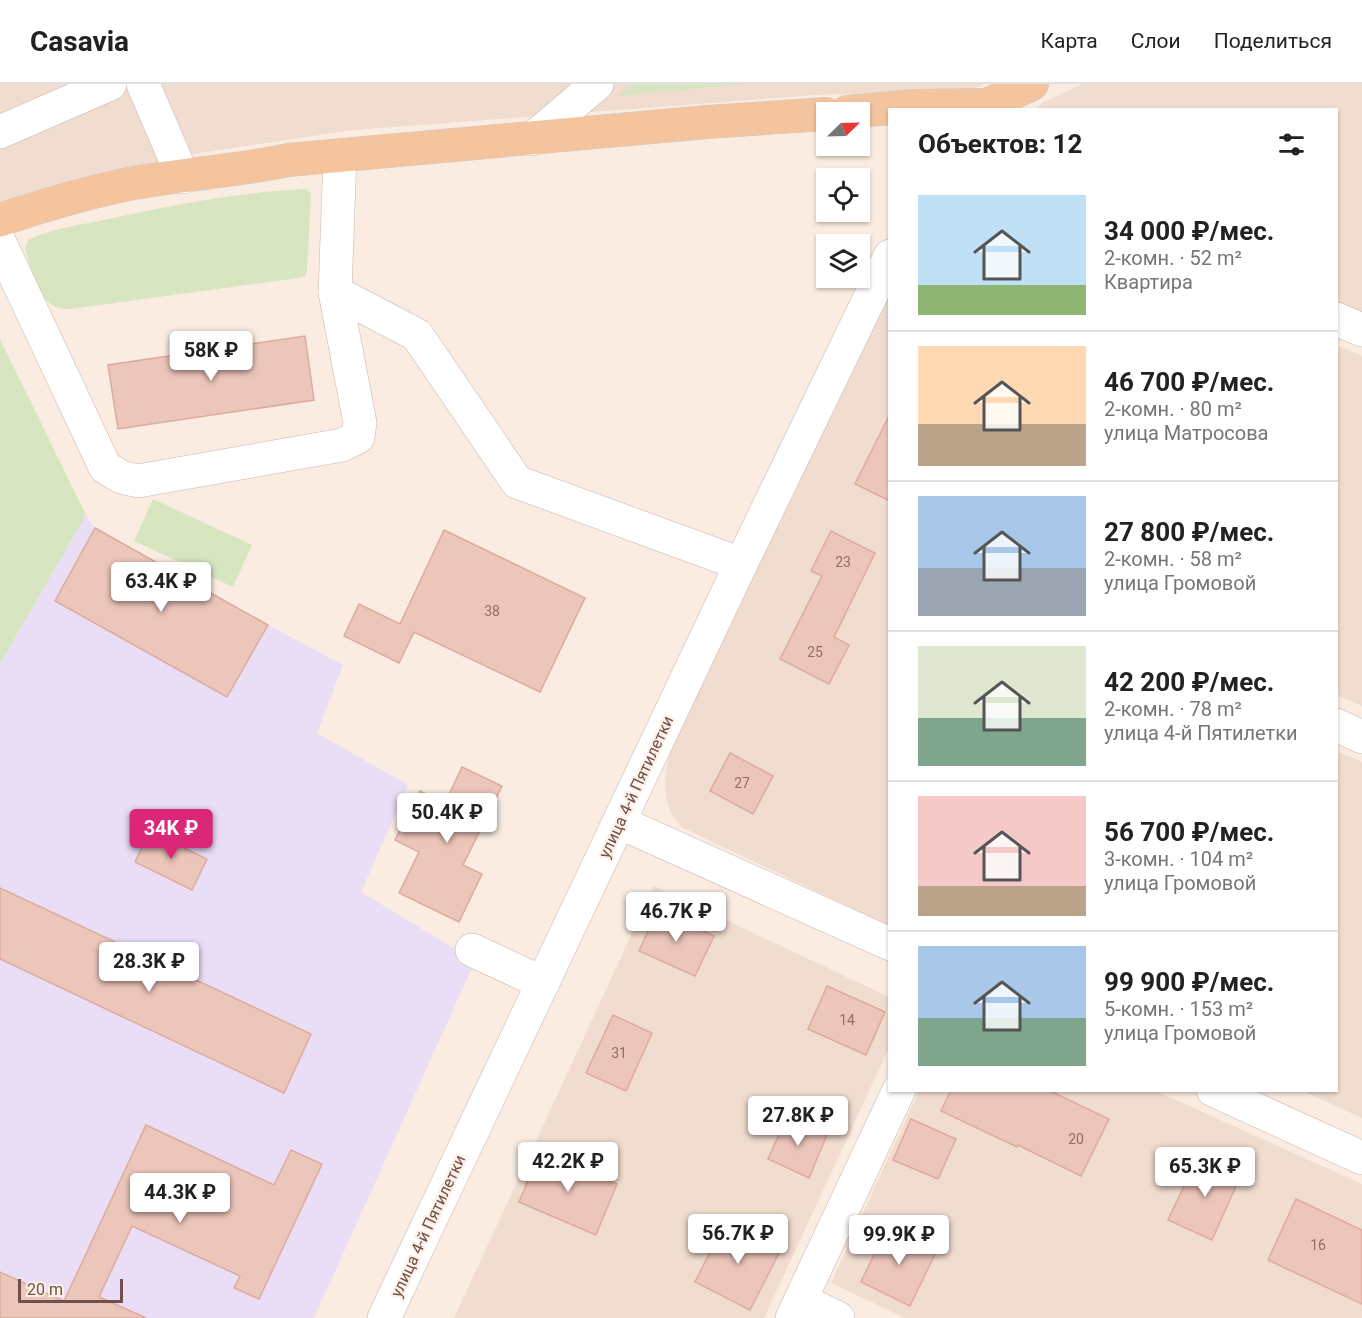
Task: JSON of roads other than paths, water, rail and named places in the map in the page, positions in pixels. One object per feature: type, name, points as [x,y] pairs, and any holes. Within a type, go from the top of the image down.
[{"type":"main road","points":[[870,108],[911,100],[985,107],[1032,84]]},
{"type":"main road","points":[[0,220],[40,206],[125,185],[288,160],[707,122],[816,115]]},
{"type":"street","points":[[0,132],[110,84]]},
{"type":"street","points":[[143,84],[183,177]]},
{"type":"street","points":[[532,139],[596,84]]},
{"type":"street","points":[[0,243],[105,468],[121,477],[138,481],[342,445],[358,437],[360,423],[335,292],[340,156]]},
{"type":"street","name":"улица 4-й Пятилетки","points":[[384,1318],[741,564],[888,260]]},
{"type":"street","points":[[335,292],[417,335],[517,482],[741,564]]},
{"type":"street","points":[[1338,320],[1362,330]]},
{"type":"street","points":[[1338,726],[1362,737]]},
{"type":"street","points":[[619,822],[888,943]]},
{"type":"street","points":[[472,950],[543,982]]},
{"type":"street","points":[[838,1318],[796,1309],[898,1092]]},
{"type":"street","points":[[1217,1092],[1362,1158]]}]
